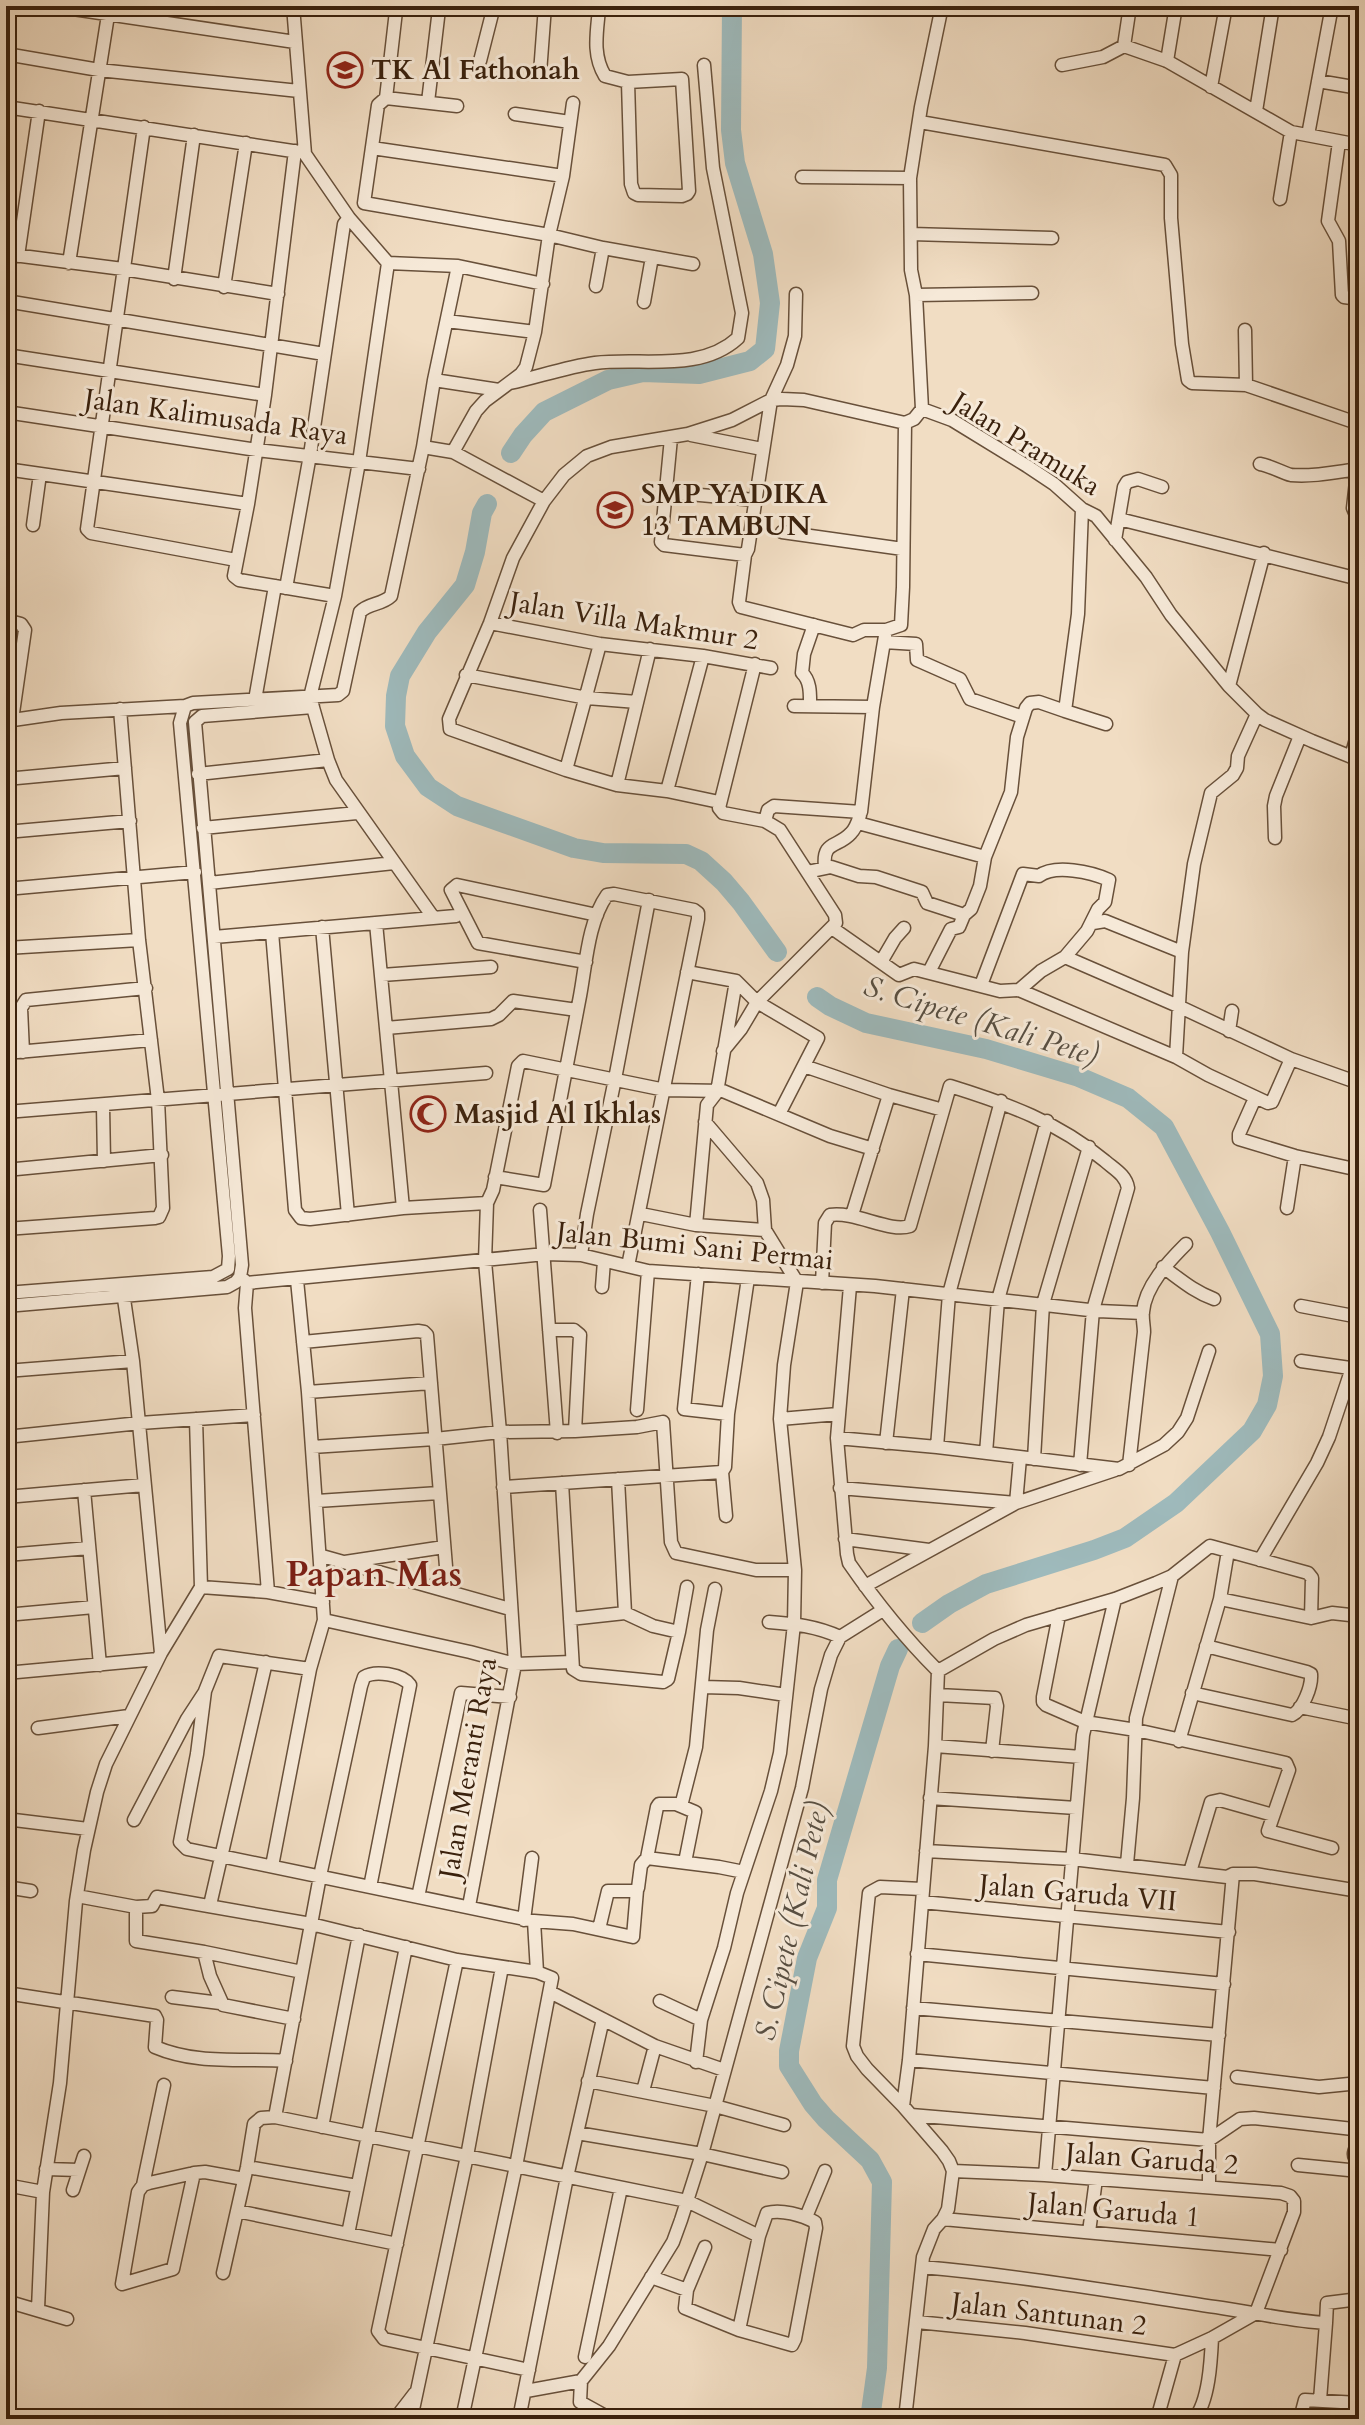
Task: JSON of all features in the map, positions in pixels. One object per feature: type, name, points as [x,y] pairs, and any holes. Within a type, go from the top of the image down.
[{"type":"street","points":[[53,6],[108,15],[142,12],[295,42]]},
{"type":"street","points":[[293,6],[300,152],[257,450],[234,572],[236,578],[335,596]]},
{"type":"street","points":[[480,61],[494,6]]},
{"type":"street","points":[[540,73],[545,6]]},
{"type":"street","points":[[572,6],[600,7],[595,43],[605,76],[628,82],[682,79],[687,194],[634,193],[631,184],[628,82]]},
{"type":"street","name":"Jalan Pramuka","points":[[942,6],[910,178],[911,270],[916,295],[922,409],[952,420],[1027,466],[1054,484],[1082,509],[1096,516],[1146,577],[1171,615],[1229,686],[1257,714],[1300,736],[1355,758]]},
{"type":"street","points":[[1124,46],[1130,6]]},
{"type":"street","points":[[1167,61],[1176,6]]},
{"type":"street","points":[[1211,87],[1226,6]]},
{"type":"street","points":[[1256,111],[1273,6]]},
{"type":"street","points":[[1308,135],[1332,6]]},
{"type":"street","points":[[428,102],[439,9]]},
{"type":"street","points":[[396,11],[386,98],[378,105],[364,203],[693,264]]},
{"type":"street","points":[[69,263],[108,15]]},
{"type":"street","points":[[1062,65],[1103,57],[1124,46],[1167,61],[1291,132],[1359,145]]},
{"type":"street","points":[[6,54],[99,70],[299,91]]},
{"type":"street","points":[[434,380],[504,387],[593,363],[698,358],[720,351],[738,338],[742,313],[713,168],[704,65]]},
{"type":"street","points":[[1318,81],[1359,88]]},
{"type":"street","points":[[386,98],[457,106]]},
{"type":"street","points":[[453,452],[476,411],[526,367],[535,332],[549,235],[563,176],[573,103]]},
{"type":"street","points":[[6,107],[300,152],[349,218],[388,263],[458,266],[543,284]]},
{"type":"street","points":[[39,111],[12,255],[278,294]]},
{"type":"street","points":[[515,114],[570,122]]},
{"type":"street","points":[[920,122],[1165,165],[1171,175],[1171,218],[1187,378],[1192,383],[1246,385],[1354,422],[1359,428]]},
{"type":"street","points":[[144,127],[86,526],[91,533],[236,560]]},
{"type":"street","points":[[1280,199],[1291,132]]},
{"type":"street","points":[[174,279],[194,135]]},
{"type":"street","points":[[1339,142],[1328,224],[1339,241],[1342,295],[1359,299]]},
{"type":"street","points":[[224,287],[246,143]]},
{"type":"street","points":[[372,148],[563,176]]},
{"type":"street","points":[[802,177],[910,178]]},
{"type":"street","points":[[255,700],[310,455],[344,224],[349,218]]},
{"type":"street","points":[[911,234],[1052,238]]},
{"type":"street","points":[[596,286],[603,248]]},
{"type":"street","points":[[644,302],[652,257]]},
{"type":"street","points":[[388,263],[359,462],[312,702],[336,780],[433,917]]},
{"type":"street","points":[[268,1592],[228,1094],[194,729],[197,719],[202,716],[312,702],[343,691],[360,612],[391,596],[458,266]]},
{"type":"street","points":[[916,295],[1032,293]]},
{"type":"street","points":[[796,294],[797,320],[791,352],[771,400],[739,606],[853,635],[864,630],[916,644],[917,660],[960,679],[970,699],[1023,717]]},
{"type":"street","points":[[6,301],[324,354]]},
{"type":"street","points":[[447,321],[535,332]]},
{"type":"street","points":[[1245,330],[1246,385]]},
{"type":"street","points":[[6,355],[265,395]]},
{"type":"street","points":[[719,802],[617,785],[450,729],[449,719],[490,623],[513,558],[544,501],[564,475],[587,456],[611,447],[688,434],[732,420],[771,400],[804,400],[905,423],[914,419],[922,409]]},
{"type":"street","name":"Jalan Kalimusada Raya","points":[[6,412],[257,450],[419,469]]},
{"type":"street","points":[[825,867],[827,849],[853,832],[860,817],[885,636],[902,621],[905,423]]},
{"type":"street","points":[[688,434],[762,449]]},
{"type":"street","points":[[671,438],[661,542],[664,545],[745,555]]},
{"type":"street","points":[[423,447],[453,452],[544,501]]},
{"type":"street","points":[[1260,464],[1291,475],[1335,474],[1358,462]]},
{"type":"street","points":[[1358,462],[1353,508],[1359,522]]},
{"type":"street","points":[[6,469],[248,504]]},
{"type":"street","points":[[33,525],[40,474]]},
{"type":"street","points":[[1115,540],[1127,482],[1138,479],[1162,487]]},
{"type":"street","points":[[667,492],[755,500]]},
{"type":"street","points":[[1065,711],[1078,614],[1082,509]]},
{"type":"street","points":[[1119,519],[1359,579]]},
{"type":"street","points":[[782,532],[903,549]]},
{"type":"street","points":[[1229,686],[1264,553]]},
{"type":"street","points":[[6,620],[24,626],[25,635],[9,720],[193,703],[255,700],[312,702]]},
{"type":"street","name":"Jalan Villa Makmur 2","points":[[490,623],[600,644],[703,656],[771,668]]},
{"type":"street","points":[[810,706],[810,691],[802,673],[804,654],[814,625]]},
{"type":"street","points":[[566,770],[600,644]]},
{"type":"street","points":[[617,785],[650,649]]},
{"type":"street","points":[[667,791],[703,656]]},
{"type":"street","points":[[723,1051],[757,1002],[836,923],[835,915],[780,830],[765,821],[723,813],[719,808],[755,664]]},
{"type":"street","points":[[466,675],[587,698],[637,702]]},
{"type":"street","points":[[929,972],[948,933],[959,927],[964,915],[971,909],[980,886],[985,857],[1011,792],[1017,737],[1026,708],[1034,702],[1106,724]]},
{"type":"street","points":[[185,706],[180,723],[228,1269]]},
{"type":"street","points":[[794,706],[873,707]]},
{"type":"street","points":[[6,1229],[159,1217],[163,1208],[158,1100],[139,940],[120,709]]},
{"type":"street","points":[[1176,1057],[1182,952],[1194,864],[1211,793],[1233,775],[1257,714]]},
{"type":"street","points":[[1355,758],[1359,728]]},
{"type":"street","points":[[1275,838],[1274,806],[1300,736]]},
{"type":"street","points":[[198,774],[328,760]]},
{"type":"street","points":[[6,779],[125,768]]},
{"type":"street","points":[[765,821],[768,810],[774,806],[860,817],[985,857]]},
{"type":"street","points":[[203,828],[357,813]]},
{"type":"street","points":[[6,832],[130,821]]},
{"type":"street","points":[[209,883],[394,863]]},
{"type":"street","points":[[807,872],[825,867],[876,877],[922,892],[927,903],[964,915]]},
{"type":"street","points":[[981,985],[1023,874],[1039,876],[1046,871],[1062,870],[1107,878],[1105,902],[1098,909],[1093,923],[1065,957],[1041,971],[1019,990]]},
{"type":"street","points":[[6,889],[195,872]]},
{"type":"street","points":[[586,962],[478,943],[451,890],[457,885],[597,915]]},
{"type":"street","points":[[495,1177],[544,1185],[586,962],[604,897],[610,894],[694,910],[698,913],[641,1214],[628,1266]]},
{"type":"street","points":[[581,1255],[649,900]]},
{"type":"street","points":[[214,937],[456,916]]},
{"type":"street","points":[[1093,923],[1105,921],[1182,952]]},
{"type":"street","points":[[376,923],[403,1208]]},
{"type":"street","points":[[322,927],[348,1215]]},
{"type":"street","points":[[832,928],[899,975],[914,969],[1000,991],[1019,990],[1176,1057],[1269,1103],[1291,1059]]},
{"type":"street","points":[[881,962],[904,928]]},
{"type":"street","points":[[272,932],[295,1210],[301,1218],[487,1203]]},
{"type":"street","points":[[6,948],[139,940]]},
{"type":"street","points":[[1065,957],[1291,1059],[1359,1083]]},
{"type":"street","points":[[382,975],[491,967]]},
{"type":"street","points":[[687,972],[736,981],[757,1002],[818,1038],[779,1114]]},
{"type":"street","points":[[696,1225],[707,1105],[717,1092],[736,981]]},
{"type":"street","points":[[23,1052],[21,1008],[26,1000],[146,988]]},
{"type":"street","points":[[386,1028],[491,1019],[513,1001],[577,1010]]},
{"type":"street","points":[[1229,1031],[1232,1011]]},
{"type":"street","points":[[6,1053],[151,1040]]},
{"type":"street","name":"Jalan Meranti Raya","points":[[566,1070],[526,1061],[520,1063],[493,1190],[487,1203],[485,1261],[515,1664],[469,1906],[529,1920],[599,1929],[633,1937],[637,1890]]},
{"type":"street","points":[[804,1066],[943,1110]]},
{"type":"street","points":[[566,1070],[665,1090],[723,1091],[830,1136],[873,1149]]},
{"type":"street","points":[[6,1112],[486,1073]]},
{"type":"street","points":[[822,1283],[826,1217],[835,1213],[902,1228],[910,1226],[950,1086],[1001,1101],[1047,1121],[1089,1147],[1125,1178],[1128,1188],[1093,1310],[1080,1465]]},
{"type":"street","points":[[852,1215],[889,1095]]},
{"type":"street","points":[[1255,1098],[1239,1139],[1295,1156],[1359,1170]]},
{"type":"street","points":[[937,1447],[949,1294],[1001,1101]]},
{"type":"street","points":[[103,1106],[104,1161]]},
{"type":"street","points":[[986,1453],[998,1300],[1047,1121]]},
{"type":"street","points":[[696,2062],[701,2020],[780,1753],[794,1624],[795,1570],[780,1419],[784,1365],[797,1282],[765,1230],[763,1200],[757,1183],[705,1122]]},
{"type":"street","points":[[1016,1503],[1027,1458],[1043,1304],[1089,1147]]},
{"type":"street","points":[[6,1170],[162,1155]]},
{"type":"street","points":[[1287,1208],[1295,1156]]},
{"type":"street","points":[[540,1210],[557,1433]]},
{"type":"street","points":[[641,1214],[696,1225],[765,1230]]},
{"type":"street","points":[[1124,1467],[1144,1332],[1143,1313],[1163,1267],[1186,1244]]},
{"type":"street","name":"Jalan Bumi Sani Permai","points":[[6,1306],[123,1291],[227,1287],[243,1280],[297,1280],[545,1254],[581,1255],[648,1271],[850,1286],[837,1438],[849,1563],[883,1610],[938,1671]]},
{"type":"street","points":[[602,1287],[604,1261]]},
{"type":"street","points":[[1163,1267],[1187,1283],[1189,1288],[1214,1299]]},
{"type":"street","points":[[228,1269],[243,1280]]},
{"type":"street","points":[[6,1293],[123,1291],[213,1277],[228,1269]]},
{"type":"street","points":[[637,1410],[648,1271]]},
{"type":"street","points":[[698,1274],[684,1409],[728,1414]]},
{"type":"street","points":[[726,1516],[722,1472],[748,1278]]},
{"type":"street","points":[[272,1866],[310,1669],[324,1620],[322,1556],[297,1280]]},
{"type":"street","points":[[850,1286],[1143,1313]]},
{"type":"street","points":[[886,1443],[903,1289]]},
{"type":"street","points":[[123,1291],[140,1423],[159,1656]]},
{"type":"street","points":[[1301,1306],[1359,1317]]},
{"type":"street","points":[[549,1330],[574,1330],[580,1335],[575,1431]]},
{"type":"street","points":[[303,1342],[424,1332],[428,1342],[448,1591]]},
{"type":"street","points":[[865,1586],[1016,1503],[1124,1467],[1164,1445],[1187,1418],[1209,1351]]},
{"type":"street","points":[[6,1371],[133,1361]]},
{"type":"street","points":[[1260,1560],[1317,1463],[1355,1369],[1301,1361]]},
{"type":"street","points":[[308,1392],[431,1383]]},
{"type":"street","points":[[780,1419],[838,1414]]},
{"type":"street","points":[[6,1437],[254,1415]]},
{"type":"street","points":[[38,2309],[43,2192],[60,2083],[77,1896],[88,1829],[106,1764],[159,1656],[201,1587],[196,1419]]},
{"type":"street","points":[[312,1447],[500,1432],[557,1433],[663,1422],[671,1542],[676,1553],[756,1570],[795,1570]]},
{"type":"street","points":[[837,1438],[1080,1465],[1124,1467]]},
{"type":"street","points":[[503,1487],[722,1472]]},
{"type":"street","points":[[618,1479],[625,1613]]},
{"type":"street","points":[[562,1483],[572,1662],[576,1672],[666,1681],[687,1587]]},
{"type":"street","points":[[6,1497],[144,1485]]},
{"type":"street","points":[[840,1488],[1016,1503]]},
{"type":"street","points":[[84,1490],[100,1665]]},
{"type":"street","points":[[317,1501],[439,1493]]},
{"type":"street","points":[[845,1539],[929,1550]]},
{"type":"street","points":[[905,2419],[925,2246],[948,2209],[953,2171],[942,2151],[907,2110],[938,1671],[994,1639],[1026,1625],[1115,1599],[1172,1576],[1206,1547],[1215,1546],[1311,1575],[1311,1618]]},
{"type":"street","points":[[342,1562],[444,1547]]},
{"type":"street","points":[[6,1555],[89,1548]]},
{"type":"street","points":[[1179,1741],[1220,1599],[1228,1551]]},
{"type":"street","points":[[322,1556],[510,1609]]},
{"type":"street","points":[[1127,1864],[1136,1718],[1172,1576]]},
{"type":"street","points":[[201,1587],[268,1592],[323,1602]]},
{"type":"street","points":[[681,1806],[696,1747],[707,1630],[715,1589]]},
{"type":"street","points":[[1045,2175],[1085,1722],[1115,1599]]},
{"type":"street","points":[[1220,1599],[1311,1618],[1332,1613],[1359,1616]]},
{"type":"street","points":[[6,1615],[94,1607]]},
{"type":"street","points":[[677,2419],[609,2419],[580,2402],[581,2381],[609,2346],[673,2242],[702,2154],[802,1788],[821,1689],[831,1655],[840,1637],[883,1610]]},
{"type":"street","points":[[570,1619],[625,1613],[653,1626],[679,1632]]},
{"type":"street","points":[[1059,1615],[1043,1702],[1085,1722],[1136,1730],[1288,1765],[1289,1770],[1268,1831],[1332,1848]]},
{"type":"street","points":[[324,1620],[515,1664],[572,1662]]},
{"type":"street","points":[[769,1622],[824,1629],[840,1637]]},
{"type":"street","points":[[1192,1693],[1288,1715],[1295,1714],[1300,1707],[1311,1682],[1311,1674],[1206,1646]]},
{"type":"street","points":[[6,1673],[100,1665],[159,1656]]},
{"type":"street","points":[[134,1820],[205,1691],[219,1656],[310,1669]]},
{"type":"street","points":[[210,1905],[266,1662]]},
{"type":"street","points":[[275,2117],[320,1876],[364,1677],[373,1673],[404,1678],[410,1685],[410,1691],[370,1887]]},
{"type":"street","points":[[703,1687],[739,1688],[786,1695]]},
{"type":"street","points":[[205,1691],[197,1754],[179,1838],[187,1849],[469,1906]]},
{"type":"street","points":[[418,1897],[461,1693],[510,1697]]},
{"type":"street","points":[[938,1695],[995,1698],[997,1706],[992,1751]]},
{"type":"street","points":[[1300,1707],[1359,1719]]},
{"type":"street","points":[[38,1728],[129,1716]]},
{"type":"street","points":[[935,1746],[1081,1757]]},
{"type":"street","points":[[930,1798],[1076,1808]]},
{"type":"street","points":[[1190,1872],[1211,1802],[1220,1800],[1273,1815]]},
{"type":"street","points":[[599,1929],[608,1891],[637,1890],[657,1807],[665,1803],[695,1812],[685,1862]]},
{"type":"street","points":[[6,1819],[88,1829]]},
{"type":"street","points":[[926,1851],[1072,1859],[1227,1877],[1255,1874],[1359,1891]]},
{"type":"street","points":[[532,1858],[529,1920],[537,1972]]},
{"type":"street","points":[[647,1858],[744,1872]]},
{"type":"street","points":[[1209,2187],[1209,2140],[1233,1874]]},
{"type":"street","points":[[6,1887],[31,1891]]},
{"type":"street","name":"Jalan Garuda VII","points":[[907,2110],[854,2052],[869,1893],[880,1887],[922,1896],[1067,1916],[1229,1932]]},
{"type":"street","points":[[77,1896],[136,1907],[152,1906],[157,1897],[210,1905],[311,1924],[457,1960],[537,1972],[552,1978],[462,2419]]},
{"type":"street","points":[[136,1907],[136,1941],[302,1972]]},
{"type":"street","points":[[322,2127],[359,1935]]},
{"type":"street","points":[[348,2234],[406,1947]]},
{"type":"street","points":[[204,1952],[220,2003]]},
{"type":"street","points":[[917,1954],[1224,1984]]},
{"type":"street","points":[[457,1960],[378,2331],[384,2339],[529,2370]]},
{"type":"street","points":[[411,2419],[467,2156],[502,1967]]},
{"type":"street","points":[[550,1992],[655,2046],[724,2070]]},
{"type":"street","points":[[6,1993],[155,2016],[157,2048],[154,2062]]},
{"type":"street","points":[[172,1997],[220,2003],[294,2019]]},
{"type":"street","points":[[660,2001],[701,2020]]},
{"type":"street","points":[[913,2008],[1219,2035]]},
{"type":"street","points":[[519,2419],[567,2177],[603,2019]]},
{"type":"street","points":[[643,2091],[655,2046]]},
{"type":"street","points":[[157,2048],[184,2057],[209,2060],[286,2061]]},
{"type":"street","points":[[909,2060],[1214,2088]]},
{"type":"street","points":[[1237,2077],[1319,2087],[1359,2083]]},
{"type":"street","points":[[588,2081],[715,2106],[784,2125]]},
{"type":"street","points":[[164,2085],[143,2185],[138,2192],[122,2284],[173,2269],[194,2173]]},
{"type":"street","points":[[907,2110],[1209,2140],[1240,2119],[1254,2118],[1353,2129],[1359,2134]]},
{"type":"street","points":[[223,2273],[254,2124],[261,2118],[275,2117],[687,2201],[759,2236]]},
{"type":"street","points":[[577,2133],[702,2154],[782,2172]]},
{"type":"street","points":[[1359,2140],[1353,2157],[1359,2163]]},
{"type":"street","points":[[73,2190],[84,2156]]},
{"type":"street","points":[[1298,2165],[1359,2171]]},
{"type":"street","points":[[46,2169],[79,2170]]},
{"type":"street","points":[[806,2217],[825,2171]]},
{"type":"street","name":"Jalan Garuda 2","points":[[953,2171],[1281,2193],[1294,2201],[1294,2212],[1281,2250]]},
{"type":"street","points":[[143,2185],[205,2172],[246,2173],[357,2186]]},
{"type":"street","points":[[1089,2232],[1096,2179]]},
{"type":"street","points":[[6,2185],[43,2192]]},
{"type":"street","points":[[585,2357],[621,2188]]},
{"type":"street","points":[[237,2211],[397,2244]]},
{"type":"street","points":[[705,2247],[687,2290],[684,2304],[687,2310],[739,2330],[788,2345],[794,2342],[815,2222],[806,2217],[769,2212],[759,2236],[739,2330]]},
{"type":"street","name":"Jalan Garuda 1","points":[[943,2219],[1281,2250]]},
{"type":"street","points":[[1157,2419],[1175,2355],[1256,2313],[1281,2250]]},
{"type":"street","points":[[922,2267],[1088,2286],[1157,2300],[1326,2323]]},
{"type":"street","points":[[651,2277],[687,2290]]},
{"type":"street","points":[[1320,2400],[1327,2303],[1359,2299]]},
{"type":"street","points":[[6,2301],[67,2319]]},
{"type":"street","name":"Jalan Santunan 2","points":[[917,2322],[1025,2333],[1175,2355]]},
{"type":"street","points":[[1194,2419],[1199,2413],[1210,2378],[1212,2338]]},
{"type":"street","points":[[526,2391],[581,2381]]},
{"type":"street","points":[[395,2419],[417,2390]]},
{"type":"street","points":[[1300,2419],[1305,2400],[1358,2403],[1357,2419]]},
{"type":"waterway","name":"S. Cipete (Kali Pete)","points":[[511,453],[544,412],[608,380],[643,372],[699,374],[750,361],[765,349],[770,303],[763,254],[735,163],[731,130],[732,6]]},
{"type":"waterway","name":"S. Cipete (Kali Pete)","points":[[487,504],[482,513],[465,585],[427,632],[400,676],[395,726],[405,756],[428,787],[457,806],[574,848],[603,853],[686,854],[701,861],[741,902],[777,952]]},
{"type":"waterway","name":"S. Cipete (Kali Pete)","points":[[817,997],[866,1023],[986,1049],[1079,1077],[1128,1098],[1164,1127],[1270,1334],[1273,1376],[1267,1405],[1252,1431],[1176,1503],[1125,1538],[986,1584],[922,1623]]},
{"type":"waterway","name":"S. Cipete (Kali Pete)","points":[[870,2419],[877,2368],[882,2182],[870,2160],[813,2104],[789,2066],[789,2051],[807,1958],[827,1908],[827,1880],[890,1666],[898,1649]]},
{"type":"place","name":"TK Al Fathonah","points":[[345,70]]},
{"type":"place","name":"SMP YADIKA 13 TAMBUN","points":[[615,510]]},
{"type":"place","name":"Masjid Al Ikhlas","points":[[428,1114]]},
{"type":"district","name":"Papan Mas","points":[[374,1574]]}]
